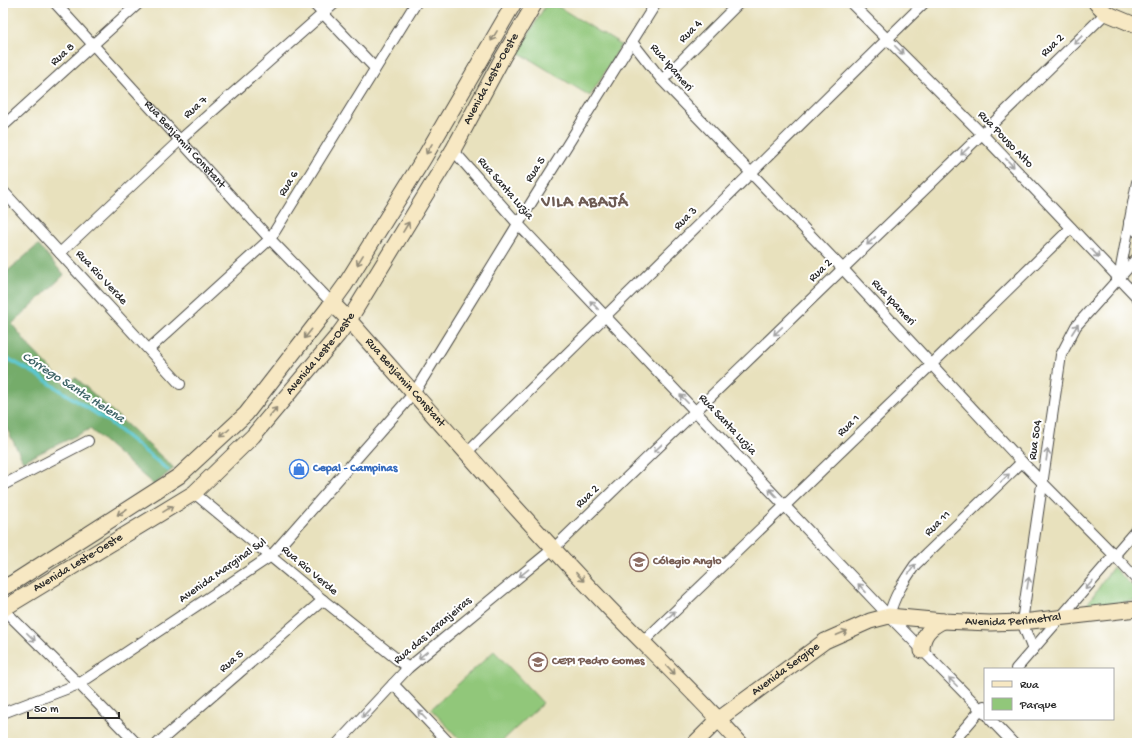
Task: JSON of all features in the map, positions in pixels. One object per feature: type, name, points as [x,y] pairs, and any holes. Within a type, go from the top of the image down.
[{"type":"main road","name":"Avenida Leste-Oeste","points":[[3,588],[179,476],[246,414],[332,303],[424,158],[514,3]]},
{"type":"main road","name":"Avenida Leste-Oeste","points":[[3,609],[194,493],[253,436],[349,320],[453,150],[503,57],[535,3]]},
{"type":"main road","points":[[1101,8],[1137,26]]},
{"type":"main road","name":"Rua Benjamin Constant","points":[[332,303],[349,320],[466,453],[554,548],[610,608],[719,719],[740,743]]},
{"type":"main road","name":"Avenida Perimetral","points":[[889,616],[943,621],[990,623],[1022,622],[1137,609]]},
{"type":"main road","name":"Avenida Sergipe","points":[[695,743],[719,719],[825,641],[870,621],[889,616]]},
{"type":"main road","points":[[922,651],[924,637],[928,631],[933,626],[943,621]]},
{"type":"street","name":"Rua Benjamin Constant","points":[[54,3],[270,239],[332,303]]},
{"type":"street","name":"Rua 8","points":[[3,126],[139,3]]},
{"type":"street","points":[[313,3],[375,68]]},
{"type":"street","name":"Rua 7","points":[[60,253],[180,140],[335,3]]},
{"type":"street","name":"Rua 6","points":[[149,350],[270,239],[416,3]]},
{"type":"street","name":"Rua 5","points":[[414,393],[656,3]]},
{"type":"street","name":"Rua 4","points":[[662,80],[739,3]]},
{"type":"street","name":"Rua Pouso Alto","points":[[851,3],[888,38],[982,134],[1137,297]]},
{"type":"street","name":"Rua 3","points":[[466,453],[924,3]]},
{"type":"street","name":"Rua 2","points":[[554,548],[982,134],[1101,8]]},
{"type":"street","name":"Rua Ipameri","points":[[632,42],[662,80],[842,268],[1022,462],[1137,580]]},
{"type":"street","name":"Rua Santa Luzia","points":[[453,150],[518,224],[922,651],[983,709]]},
{"type":"street","points":[[1119,278],[1137,182]]},
{"type":"street","name":"Rua Rio Verde","points":[[3,191],[180,384]]},
{"type":"street","points":[[1129,222],[1137,232]]},
{"type":"street","name":"Rua 1","points":[[643,642],[1071,228]]},
{"type":"street","name":"Rua 504","points":[[1032,650],[1022,622],[1061,355],[1076,326],[1137,258]]},
{"type":"street","name":"Avenida Marginal Sul","points":[[3,713],[79,684],[270,556],[414,393]]},
{"type":"street","points":[[3,485],[88,442]]},
{"type":"street","name":"Rua 11","points":[[889,616],[901,584],[915,565],[1022,462]]},
{"type":"street","name":"Rua Rio Verde","points":[[194,493],[408,668]]},
{"type":"street","points":[[1017,668],[1137,529]]},
{"type":"street","name":"Rua das Laranjeiras","points":[[338,743],[408,668],[554,548]]},
{"type":"street","name":"Rua 5","points":[[158,743],[323,600]]},
{"type":"street","points":[[3,609],[136,743]]},
{"type":"street","points":[[392,684],[449,743]]},
{"type":"street","points":[[952,743],[983,709]]},
{"type":"street","points":[[991,720],[1013,743]]},
{"type":"green space","points":[[547,3],[552,3],[621,45],[590,96],[518,52]]},
{"type":"green space","points":[[38,245],[64,275],[12,324],[29,346],[67,386],[75,377],[174,468],[154,485],[90,429],[23,461],[3,421],[3,379],[5,366],[3,365],[3,275]]},
{"type":"green space","points":[[1113,567],[1137,591],[1137,600],[1084,609]]},
{"type":"green space","points":[[494,651],[543,703],[500,743],[463,743],[431,709]]},
{"type":"waterway","name":"Córrego Santa Helena","points":[[3,356],[34,373],[109,422],[168,470]]},
{"type":"place","name":"Cepal - Campinas","points":[[299,469]]},
{"type":"place","name":"Cólegio Anglo","points":[[639,562]]},
{"type":"place","name":"CEPI Pedro Gomes","points":[[538,662]]},
{"type":"district","name":"VILA ABAJÁ","points":[[585,203]]}]
